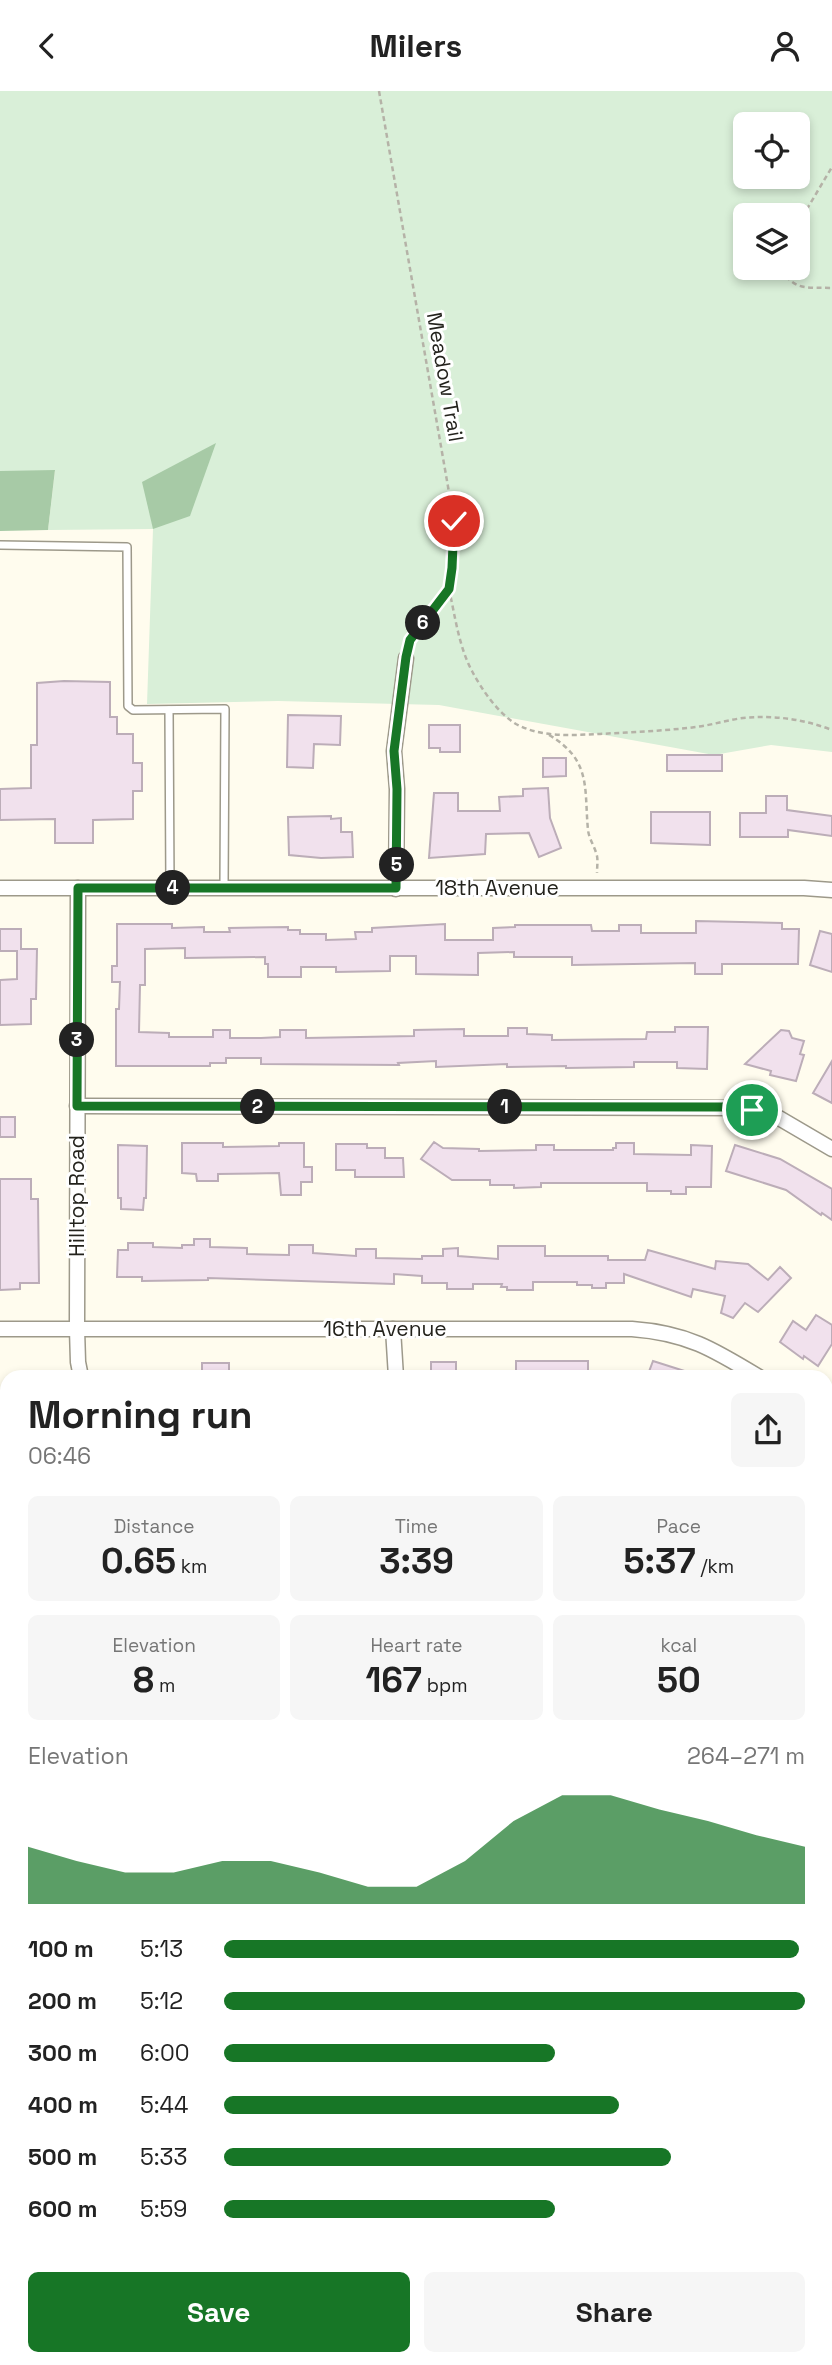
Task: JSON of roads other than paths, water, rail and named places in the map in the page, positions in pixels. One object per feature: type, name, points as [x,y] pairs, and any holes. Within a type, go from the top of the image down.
[{"type":"street","points":[[396,888],[397,789],[394,751],[406,657]]},
{"type":"street","name":"18th Avenue","points":[[0,888],[832,890]]},
{"type":"street","name":"Hilltop Road","points":[[78,888],[77,1329],[80,1370]]},
{"type":"street","points":[[77,1106],[737,1108],[779,1118],[832,1149]]},
{"type":"street","name":"16th Avenue","points":[[0,1329],[632,1329],[654,1331],[698,1342],[747,1370]]},
{"type":"street","points":[[393,1329],[396,1370]]},
{"type":"lane","points":[[0,545],[127,547],[128,706],[133,711],[225,709],[224,888]]},
{"type":"lane","points":[[169,710],[170,888]]}]
